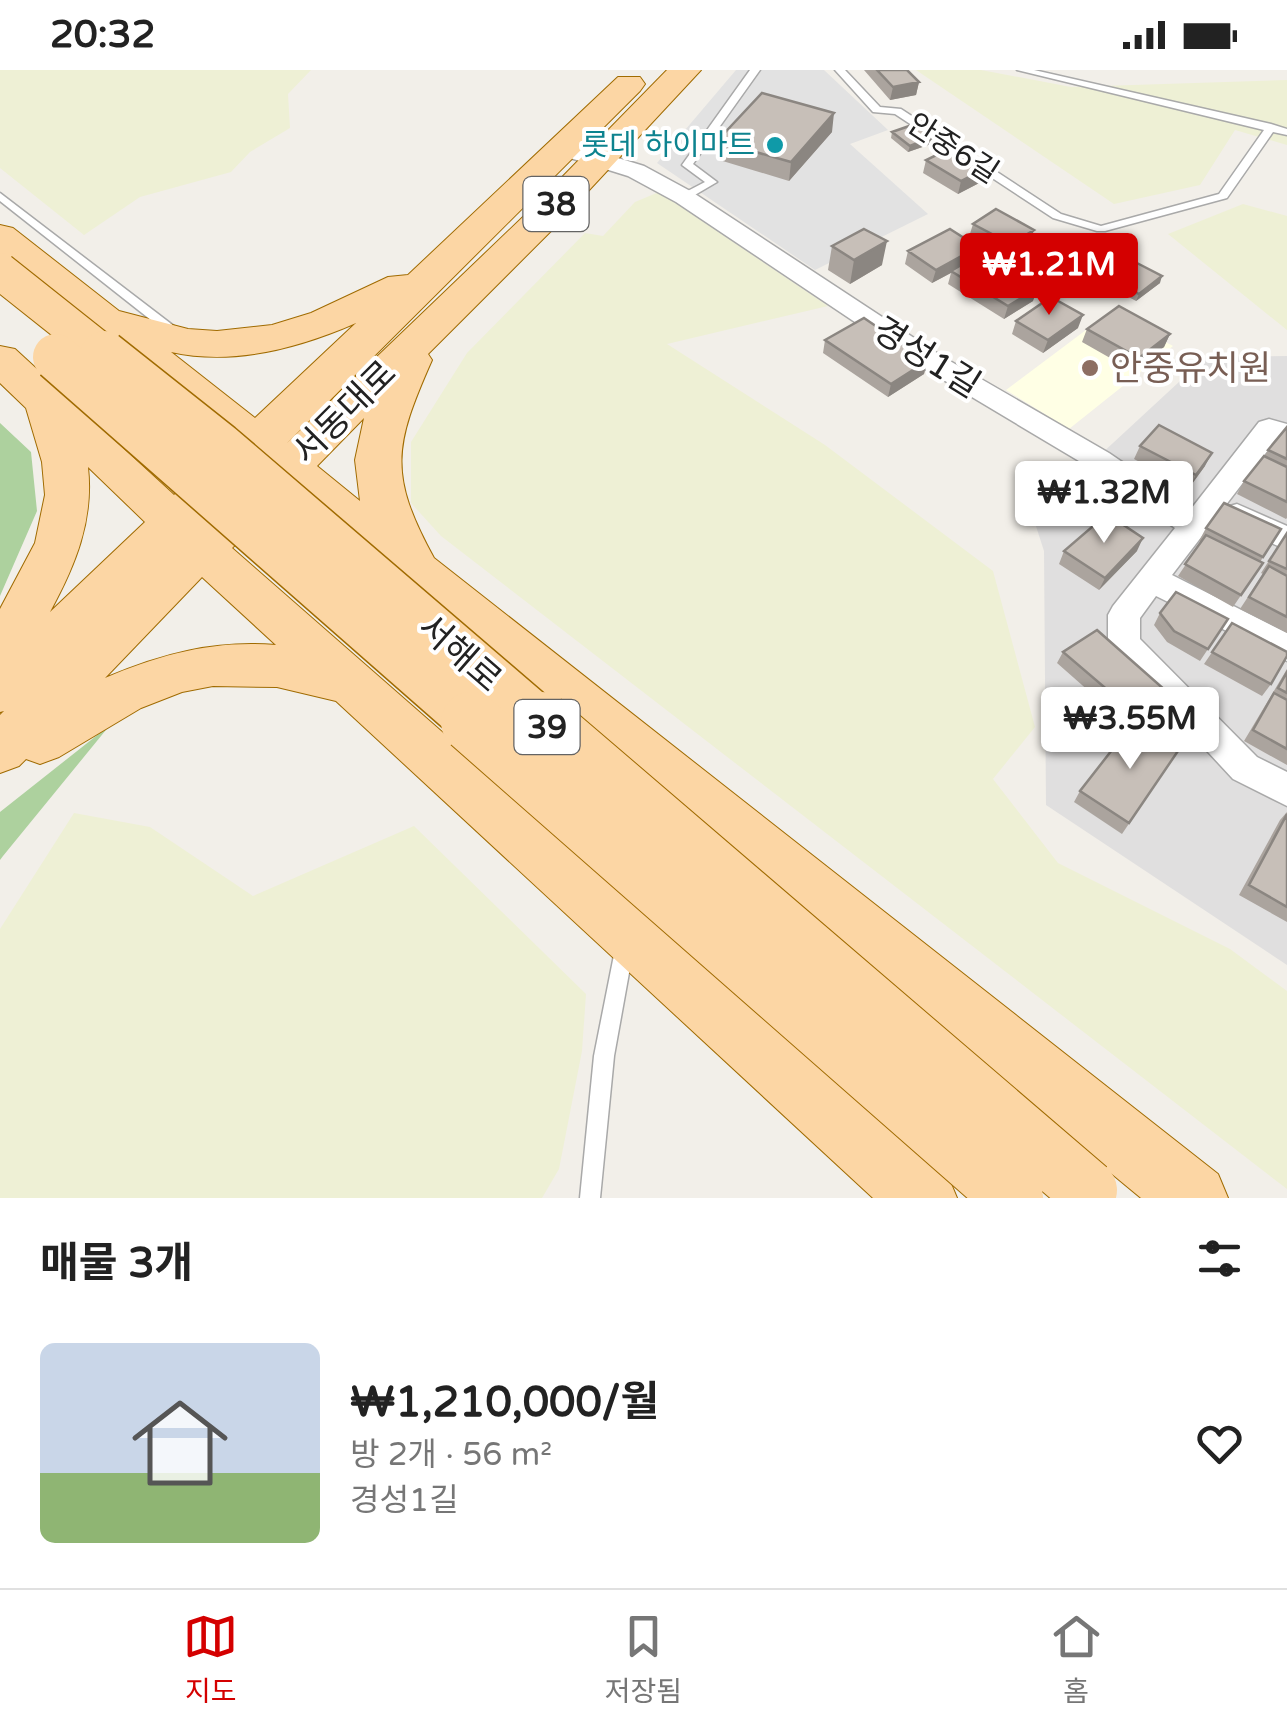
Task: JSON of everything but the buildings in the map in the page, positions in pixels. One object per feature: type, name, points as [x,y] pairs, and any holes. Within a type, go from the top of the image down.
[{"type":"main road","name":"서동대로","points":[[272,456],[442,264],[644,70]]},
{"type":"main road","name":"서동대로","points":[[0,691],[188,536],[272,456],[424,333],[685,70]]},
{"type":"main road","points":[[0,236],[1194,1198]]},
{"type":"main road","points":[[102,317],[186,342],[226,344],[288,335],[320,326],[442,264]]},
{"type":"main road","name":"서해로","points":[[0,272],[220,446],[1091,1194]]},
{"type":"main road","name":"서해로","points":[[0,307],[1013,1198]]},
{"type":"main road","points":[[418,572],[387,516],[377,485],[376,456],[379,433],[424,333]]},
{"type":"main road","points":[[0,360],[188,536],[923,1198]]},
{"type":"main road","points":[[0,650],[50,566],[68,501],[66,470],[46,403]]},
{"type":"main road","name":"서동대로","points":[[0,750],[188,536]]},
{"type":"main road","points":[[0,771],[96,704],[175,673],[206,666],[274,666],[350,683]]},
{"type":"street","name":"경성1길","points":[[560,147],[636,171],[684,197],[934,363],[1099,460],[1202,515],[1287,538]]},
{"type":"street","points":[[1287,434],[1268,429],[1124,615],[1124,644],[1245,768],[1287,790]]},
{"type":"street","points":[[1151,579],[1287,648]]},
{"type":"lane","points":[[684,197],[712,182],[686,165],[755,70]]},
{"type":"lane","name":"안중6길","points":[[840,70],[878,110],[897,111],[1057,216],[1101,230],[1223,196],[1271,127]]},
{"type":"lane","points":[[1022,70],[1287,132]]},
{"type":"lane","points":[[0,196],[186,342]]},
{"type":"lane","points":[[590,1198],[604,1056],[627,934]]},
{"type":"shaded area","points":[[0,70],[311,70],[288,94],[290,128],[250,152],[231,172],[140,197],[84,235],[0,168]]},
{"type":"shaded area","points":[[736,70],[824,70],[888,130],[850,144],[928,214],[815,270],[657,163]]},
{"type":"shaded area","points":[[916,70],[981,70],[1071,87],[1287,80],[1287,145],[1235,130],[1200,185],[1114,204]]},
{"type":"shaded area","points":[[659,192],[828,306],[667,344],[825,445],[993,571],[1035,727],[993,779],[1058,863],[1230,949],[1287,991],[1287,1189],[441,536],[411,503],[411,442],[467,353],[585,233],[603,236],[635,202]]},
{"type":"shaded area","points":[[1243,204],[1287,216],[1287,330],[1168,234]]},
{"type":"shaded area","name":"안중유치원","points":[[1110,312],[1173,346],[1069,429],[1006,390]]},
{"type":"shaded area","points":[[1287,356],[1287,965],[1046,805],[1044,551],[1033,517],[1206,357]]},
{"type":"shaded area","points":[[74,813],[150,827],[253,896],[414,826],[586,994],[582,1051],[559,1169],[542,1198],[0,1198],[0,929]]},
{"type":"green space","points":[[0,423],[31,452],[37,511],[0,596]]},
{"type":"green space","points":[[110,725],[3,856],[0,860],[0,812]]},
{"type":"place","name":"롯데 하이마트","points":[[775,145]]},
{"type":"place","name":"안중유치원","points":[[1090,368]]}]
